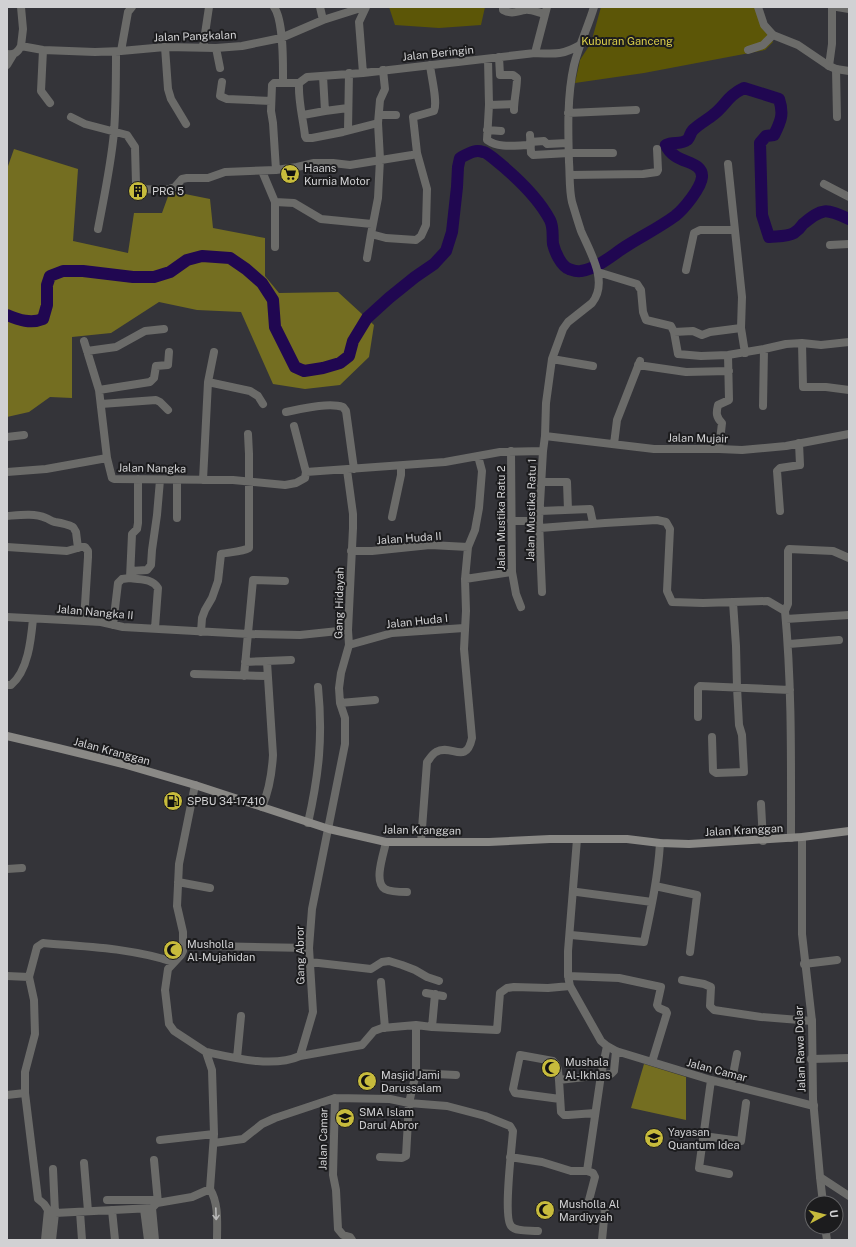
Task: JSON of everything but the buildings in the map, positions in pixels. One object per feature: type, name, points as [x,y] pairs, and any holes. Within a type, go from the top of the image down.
[{"type":"main road","name":"Jalan Kranggan","points":[[7,736],[123,764],[195,785],[328,829],[386,842],[504,842],[576,839],[627,839],[660,843],[689,844],[802,838],[849,831]]},
{"type":"street","points":[[7,65],[10,55],[18,52],[21,46],[23,29],[21,7]]},
{"type":"street","points":[[98,229],[109,173],[114,131],[118,52],[128,12],[132,7]]},
{"type":"street","points":[[204,47],[209,7]]},
{"type":"street","points":[[274,7],[279,21],[283,83]]},
{"type":"street","points":[[320,7],[324,20]]},
{"type":"street","points":[[363,73],[359,22],[365,7]]},
{"type":"street","name":"Jalan Pangkalan","points":[[21,46],[43,50],[118,52],[166,47],[216,48],[242,46],[281,38],[324,20],[365,7]]},
{"type":"street","points":[[503,7],[503,10],[507,12],[546,10],[536,53]]},
{"type":"street","points":[[594,7],[574,66],[568,113],[570,175],[643,174],[657,172],[657,149]]},
{"type":"street","points":[[758,7],[764,25],[773,35],[798,46],[832,68],[849,71]]},
{"type":"street","points":[[832,7],[832,68],[837,117]]},
{"type":"street","points":[[837,7],[849,10]]},
{"type":"street","points":[[748,50],[763,45],[773,35]]},
{"type":"street","name":"Jalan Beringin","points":[[299,83],[307,77],[363,73],[536,53],[558,54],[580,45]]},
{"type":"street","points":[[166,47],[168,89],[171,99],[186,124]]},
{"type":"street","points":[[216,48],[220,68]]},
{"type":"street","points":[[43,50],[41,91],[50,103]]},
{"type":"street","points":[[489,105],[514,107],[517,78],[513,75],[500,75],[499,57]]},
{"type":"street","points":[[488,59],[489,105],[487,140],[498,145],[530,141],[544,142],[547,144],[568,143]]},
{"type":"street","points":[[371,234],[386,238],[416,240],[421,236],[426,225],[427,189],[416,153],[413,117],[434,111],[436,106],[430,65]]},
{"type":"street","points":[[368,258],[372,224],[378,198],[380,159],[378,119],[380,100],[384,89],[383,70]]},
{"type":"street","points":[[345,131],[348,108],[349,73]]},
{"type":"street","points":[[323,76],[325,110]]},
{"type":"street","points":[[222,82],[220,96],[227,99],[271,101]]},
{"type":"street","points":[[276,170],[271,101],[272,85],[274,83],[299,83],[298,97],[306,138],[345,131],[378,119],[396,115]]},
{"type":"street","points":[[302,115],[325,110],[348,108]]},
{"type":"street","points":[[568,113],[636,110]]},
{"type":"street","points":[[71,117],[85,124],[127,135],[135,147],[136,184],[142,189],[166,190],[175,187],[182,180],[187,178],[208,178],[225,172],[276,170],[314,163],[333,163],[350,166],[416,153]]},
{"type":"street","points":[[487,130],[501,131]]},
{"type":"street","points":[[530,141],[531,153],[533,155],[613,153]]},
{"type":"street","points":[[728,164],[742,297],[741,328],[745,353]]},
{"type":"street","points":[[262,171],[275,202],[275,247]]},
{"type":"street","name":"Jalan Mustika Ratu 1","points":[[542,592],[540,511],[546,404],[552,359],[563,329],[568,322],[595,300],[599,287],[598,272],[581,229],[572,200],[570,175]]},
{"type":"street","points":[[824,184],[849,197]]},
{"type":"street","points":[[275,202],[294,203],[321,219],[372,224]]},
{"type":"street","points":[[686,270],[692,240],[696,231],[734,230]]},
{"type":"street","points":[[830,245],[849,244]]},
{"type":"street","points":[[598,272],[637,284],[641,290],[643,312],[646,320],[671,326],[674,332],[678,354],[701,356],[728,355],[745,353],[786,344],[802,343],[821,345],[849,342]]},
{"type":"street","points":[[674,332],[693,331],[702,335],[710,332],[741,328]]},
{"type":"street","points":[[87,351],[116,347],[146,331],[164,329]]},
{"type":"street","points":[[84,341],[99,390],[107,458]]},
{"type":"street","points":[[802,343],[803,387],[826,387],[849,390]]},
{"type":"street","points":[[763,406],[764,349]]},
{"type":"street","points":[[99,390],[150,382],[154,378],[156,366],[168,365],[169,352]]},
{"type":"street","points":[[203,480],[208,382],[214,352]]},
{"type":"street","points":[[719,449],[722,423],[718,420],[716,413],[718,405],[730,400],[728,355]]},
{"type":"street","points":[[552,359],[593,366]]},
{"type":"street","points":[[614,444],[617,420],[639,363],[686,372],[729,371]]},
{"type":"street","points":[[208,382],[250,391],[258,396],[263,404]]},
{"type":"street","points":[[101,404],[156,400],[168,410]]},
{"type":"street","name":"Gang Hidayah","points":[[286,412],[310,407],[337,405],[343,407],[346,412],[353,514],[348,630],[349,645],[341,673],[339,688],[340,703],[345,718],[345,744],[328,829]]},
{"type":"street","points":[[294,426],[306,472],[401,466],[445,462],[511,452],[543,451]]},
{"type":"street","points":[[201,632],[204,614],[218,581],[221,554],[244,551],[249,548],[248,434]]},
{"type":"street","name":"Jalan Mujair","points":[[545,436],[654,449],[742,450],[799,443],[849,434]]},
{"type":"street","points":[[7,437],[24,435]]},
{"type":"street","points":[[780,512],[777,471],[780,468],[800,464],[799,443]]},
{"type":"street","name":"Jalan Mustika Ratu 2","points":[[511,452],[512,572],[516,594],[521,607]]},
{"type":"street","points":[[421,842],[427,762],[436,752],[444,751],[462,753],[467,751],[472,738],[465,662],[465,579],[468,547],[475,530],[479,508],[482,471],[478,456]]},
{"type":"street","name":"Jalan Nangka","points":[[7,472],[46,468],[107,458],[112,478],[249,481],[285,485],[296,483],[305,478],[306,472]]},
{"type":"street","points":[[392,517],[401,475],[401,466]]},
{"type":"street","points":[[130,575],[132,534],[137,529],[138,479]]},
{"type":"street","points":[[113,624],[118,583],[130,575],[147,570],[151,565],[160,480]]},
{"type":"street","points":[[177,480],[177,518]]},
{"type":"street","points":[[542,482],[567,482],[568,510]]},
{"type":"street","points":[[540,511],[590,509],[593,523]]},
{"type":"street","points":[[7,516],[28,514],[46,518],[53,522],[69,525],[73,527],[76,532],[78,548]]},
{"type":"street","points":[[511,521],[540,525],[657,520],[666,522],[670,529],[668,592],[672,602],[768,601],[786,615],[849,615]]},
{"type":"street","name":"Jalan Huda II","points":[[351,551],[372,551],[430,545],[468,547]]},
{"type":"street","points":[[7,547],[67,550],[85,547],[88,551],[84,621]]},
{"type":"street","points":[[791,838],[789,644],[786,615],[788,604],[788,551],[789,549],[833,551],[849,558]]},
{"type":"street","points":[[465,579],[512,572]]},
{"type":"street","points":[[130,575],[152,582],[156,584],[158,588],[155,628]]},
{"type":"street","points":[[244,676],[253,580],[285,581]]},
{"type":"street","points":[[712,737],[713,771],[716,773],[744,772],[742,735],[739,725],[734,602]]},
{"type":"street","name":"Jalan Nangka II","points":[[7,617],[84,621],[113,624],[123,627],[248,634],[300,635],[348,630]]},
{"type":"street","points":[[7,685],[11,685],[15,682],[27,660],[33,619]]},
{"type":"street","name":"Jalan Huda I","points":[[349,645],[392,634],[464,628]]},
{"type":"street","points":[[789,644],[839,640]]},
{"type":"street","points":[[245,662],[291,660]]},
{"type":"street","points":[[262,807],[267,791],[273,755],[267,662]]},
{"type":"street","points":[[194,674],[268,676]]},
{"type":"street","points":[[698,717],[698,686],[790,690]]},
{"type":"street","points":[[308,823],[318,771],[320,744],[321,716],[318,688]]},
{"type":"street","points":[[340,703],[375,700]]},
{"type":"street","points":[[195,785],[179,864],[177,906],[184,944],[181,955],[168,968],[165,990],[169,1024],[174,1031],[206,1052],[237,1058],[275,1062],[362,1045],[374,1031],[382,1028],[416,1025],[497,1030],[500,993],[506,988],[548,988],[570,986]]},
{"type":"street","points":[[761,804],[763,841]]},
{"type":"street","name":"Gang Abror","points":[[300,1056],[313,1012],[309,948],[312,909],[328,829]]},
{"type":"street","name":"Jalan Rawa Dolar","points":[[802,838],[802,934],[804,964],[812,1021],[814,1106],[822,1195]]},
{"type":"street","name":"Jalan Camar","points":[[576,839],[568,951],[568,976],[570,986],[601,1042],[616,1051],[652,1062],[688,1077],[711,1080],[814,1106]]},
{"type":"street","points":[[386,842],[379,881],[386,889],[396,892],[407,892]]},
{"type":"street","points":[[571,935],[644,942],[656,886],[660,843]]},
{"type":"street","points":[[7,869],[22,868]]},
{"type":"street","points":[[178,882],[210,888]]},
{"type":"street","points":[[656,886],[697,895],[690,952]]},
{"type":"street","points":[[577,892],[652,902]]},
{"type":"street","points":[[45,1240],[48,1210],[38,1199],[25,1093],[25,1072],[35,1034],[34,1000],[29,977],[37,947],[43,943],[111,949],[160,958],[173,962]]},
{"type":"street","points":[[207,946],[309,948]]},
{"type":"street","points":[[804,964],[837,960]]},
{"type":"street","points":[[310,962],[371,969],[382,962],[389,961],[408,967],[427,977],[439,981]]},
{"type":"street","points":[[7,976],[29,977]]},
{"type":"street","points":[[568,976],[619,978],[661,988],[656,1005],[658,1008],[666,1011],[667,1013],[652,1062]]},
{"type":"street","points":[[682,980],[704,984],[711,987],[710,1006],[714,1010],[761,1017],[812,1021]]},
{"type":"street","points":[[381,982],[385,1028],[382,1028]]},
{"type":"street","points":[[426,992],[439,995],[432,1027]]},
{"type":"street","points":[[237,1058],[240,1016]]},
{"type":"street","points":[[380,1157],[402,1158],[406,1156],[409,1104],[416,1072],[416,1025]]},
{"type":"street","points":[[587,1171],[601,1075],[607,1046]]},
{"type":"street","points":[[559,1080],[611,1074],[614,1071],[616,1051]]},
{"type":"street","points":[[206,1052],[212,1070],[214,1143],[210,1189],[215,1197],[217,1211],[217,1240]]},
{"type":"street","points":[[731,1085],[737,1054]]},
{"type":"street","points":[[560,1099],[514,1093],[513,1089],[520,1055],[553,1061],[556,1064],[558,1068],[561,1112],[564,1115],[595,1113]]},
{"type":"street","points":[[812,1059],[849,1058]]},
{"type":"street","points":[[416,1072],[456,1075]]},
{"type":"street","points":[[711,1080],[698,1168],[729,1174]]},
{"type":"street","points":[[7,1095],[25,1093]]},
{"type":"street","points":[[214,1143],[243,1139],[262,1124],[275,1118],[336,1098]]},
{"type":"street","name":"Jalan Camar","points":[[352,1240],[350,1237],[343,1235],[338,1229],[336,1190],[333,1175],[334,1113],[336,1098],[390,1099],[409,1104],[447,1106],[485,1116],[510,1126],[513,1131],[510,1157]]},
{"type":"street","points":[[703,1136],[741,1141],[746,1103]]},
{"type":"street","points":[[160,1140],[214,1134]]},
{"type":"street","points":[[538,1231],[515,1229],[510,1225],[508,1218],[508,1195],[510,1157],[542,1162],[571,1171],[587,1171],[592,1173],[595,1177],[589,1200],[590,1203],[603,1206],[605,1209],[602,1240]]},
{"type":"street","points":[[154,1160],[153,1206],[155,1240]]},
{"type":"street","points":[[82,1240],[84,1211],[84,1162]]},
{"type":"street","points":[[52,1240],[55,1212],[53,1169]]},
{"type":"street","points":[[820,1177],[849,1196]]},
{"type":"street","points":[[55,1212],[112,1210],[153,1206],[192,1198],[210,1189]]},
{"type":"street","points":[[107,1200],[154,1200],[148,1240]]},
{"type":"street","points":[[112,1210],[115,1240]]},
{"type":"green space","points":[[389,7],[485,7],[481,25],[439,28],[395,25]]},
{"type":"green space","name":"Kuburan Ganceng","points":[[601,7],[756,7],[761,25],[773,42],[765,50],[644,73],[575,83],[580,60],[591,43]]},
{"type":"shaded area","points":[[14,149],[78,169],[73,241],[128,253],[134,213],[162,213],[170,191],[210,199],[213,228],[265,238],[265,276],[279,293],[338,292],[374,325],[369,357],[340,385],[305,389],[273,384],[241,312],[197,310],[159,302],[111,333],[72,337],[72,398],[50,397],[29,412],[7,417],[7,169]]},
{"type":"shaded area","points":[[644,1064],[686,1077],[686,1120],[631,1108]]},
{"type":"waterway","points":[[7,315],[25,321],[43,319],[47,305],[47,285],[50,276],[63,271],[83,271],[133,277],[154,277],[170,272],[187,260],[202,256],[230,258],[262,283],[273,300],[275,327],[295,367],[304,371],[340,363],[349,356],[353,341],[367,318],[415,277],[434,264],[446,251],[452,232],[460,158],[474,152],[484,152],[509,171],[532,194],[545,211],[552,226],[553,244],[563,265],[576,271],[588,269],[600,264],[679,213],[699,187],[702,177],[701,171],[693,164],[675,156],[666,145],[687,140],[695,128],[711,117],[730,97],[744,88],[779,99],[781,109],[780,121],[774,135],[766,136],[760,143],[762,215],[769,237],[785,236],[794,233],[810,218],[820,212],[825,211],[835,213],[849,219]]},
{"type":"place","name":"Haans Kurnia Motor","points":[[290,174]]},
{"type":"place","name":"PRG 5","points":[[138,191]]},
{"type":"place","name":"SPBU 34-17410","points":[[173,801]]},
{"type":"place","name":"Musholla Al-Mujahidan","points":[[173,950]]},
{"type":"place","name":"Mushala Al-Ikhlas","points":[[551,1068]]},
{"type":"place","name":"Masjid Jami Darussalam","points":[[367,1081]]},
{"type":"place","name":"SMA Islam Darul Abror","points":[[345,1118]]},
{"type":"place","name":"Yayasan Quantum Idea","points":[[654,1138]]},
{"type":"place","name":"Musholla Al Mardiyyah","points":[[545,1210]]}]
